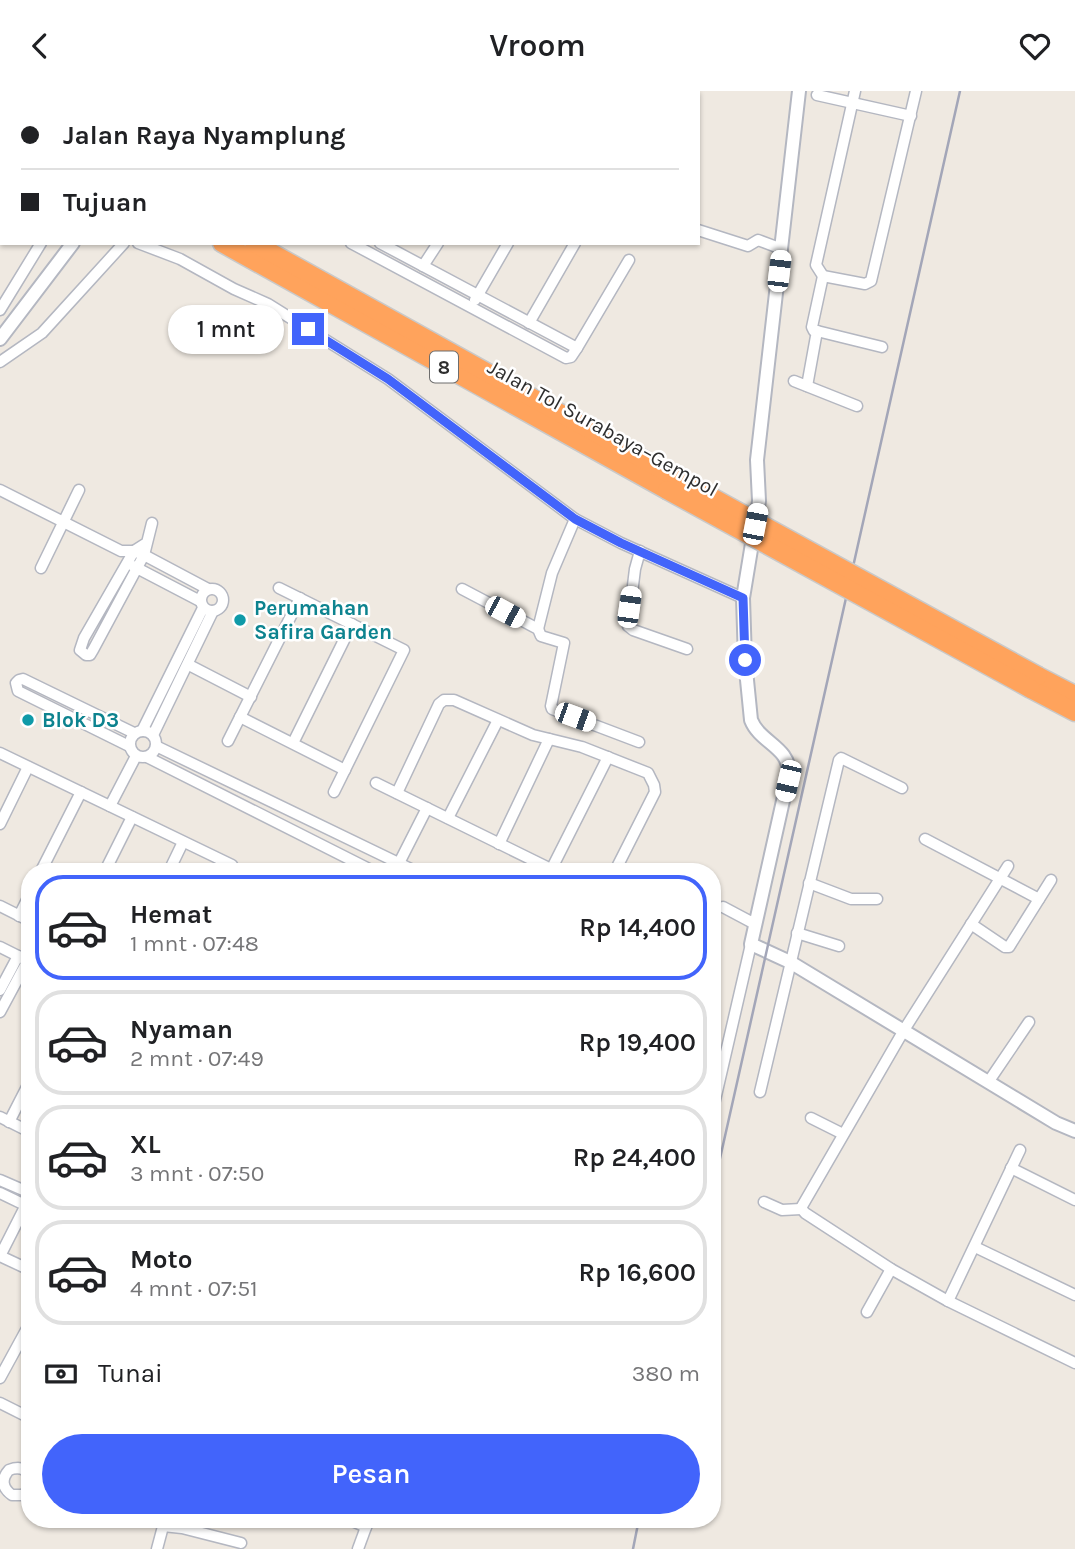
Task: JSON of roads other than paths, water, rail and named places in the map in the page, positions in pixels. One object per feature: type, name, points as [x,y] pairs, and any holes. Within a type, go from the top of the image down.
[{"type":"highway","name":"Jalan Tol Surabaya–Gempol","points":[[226,245],[671,483],[1035,683],[1075,712]]},
{"type":"highway","name":"Jalan Tol Surabaya–Gempol","points":[[257,245],[671,483]]},
{"type":"highway","name":"Jalan Tol Surabaya–Gempol","points":[[1035,683],[1075,695]]},
{"type":"street","points":[[721,1073],[789,769],[786,757],[755,729],[751,720],[743,598],[760,501],[757,460],[799,91]]},
{"type":"street","points":[[855,91],[816,265],[823,276],[812,327],[817,331],[882,347]]},
{"type":"street","points":[[823,276],[865,283],[871,281],[916,91]]},
{"type":"street","points":[[817,95],[911,115]]},
{"type":"street","points":[[700,231],[748,246],[758,240],[782,249]]},
{"type":"street","points":[[0,310],[40,245]]},
{"type":"street","points":[[0,339],[71,245]]},
{"type":"street","points":[[0,362],[42,333],[122,245]]},
{"type":"street","points":[[143,245],[180,259],[234,289],[268,304],[388,379],[575,519],[621,543],[743,598]]},
{"type":"street","points":[[384,245],[577,348]]},
{"type":"street","points":[[423,266],[437,245]]},
{"type":"street","points":[[470,308],[507,245]]},
{"type":"street","points":[[529,323],[574,245]]},
{"type":"street","points":[[366,247],[470,308],[564,357],[570,357],[577,348],[629,260]]},
{"type":"street","points":[[807,386],[817,331]]},
{"type":"street","points":[[793,381],[857,406]]},
{"type":"street","points":[[0,490],[121,551],[132,565],[205,607],[218,610],[223,600],[218,591],[208,589],[141,550],[121,551]]},
{"type":"street","points":[[41,568],[79,490]]},
{"type":"street","points":[[575,519],[552,573],[538,629],[541,636],[562,641],[565,645],[552,708],[639,742]]},
{"type":"street","points":[[132,565],[93,650],[90,655],[86,655],[80,650],[84,638],[141,550],[152,523]]},
{"type":"street","points":[[638,550],[628,626],[633,631],[687,649]]},
{"type":"street","points":[[279,588],[404,650],[334,792]]},
{"type":"street","points":[[110,806],[142,756],[153,753],[156,747],[153,735],[189,665],[205,607],[201,596],[208,589]]},
{"type":"street","points":[[462,589],[538,629]]},
{"type":"street","points":[[228,741],[300,598]]},
{"type":"street","points":[[130,746],[205,607]]},
{"type":"street","points":[[293,743],[352,624]]},
{"type":"street","points":[[189,665],[251,697]]},
{"type":"street","points":[[153,735],[138,732],[23,680],[16,683],[18,691],[357,863]]},
{"type":"street","points":[[397,793],[442,701],[454,700],[533,735],[646,771],[655,788],[619,863]]},
{"type":"street","points":[[240,717],[345,769]]},
{"type":"street","points":[[448,818],[498,720]]},
{"type":"street","points":[[499,844],[549,739]]},
{"type":"street","points":[[156,747],[389,863]]},
{"type":"street","points":[[0,753],[228,863]]},
{"type":"street","points":[[557,863],[608,757]]},
{"type":"street","points":[[760,1093],[840,758],[902,787]]},
{"type":"street","points":[[0,824],[28,767]]},
{"type":"street","points":[[376,783],[537,863]]},
{"type":"street","points":[[45,863],[81,792]]},
{"type":"street","points":[[399,863],[427,808]]},
{"type":"street","points":[[109,863],[132,817]]},
{"type":"street","points":[[925,839],[1039,899]]},
{"type":"street","points":[[173,863],[184,842]]},
{"type":"street","points":[[801,1209],[802,1202],[904,1031],[1008,866]]},
{"type":"street","points":[[971,924],[1009,947],[1051,880]]},
{"type":"street","points":[[809,883],[850,899],[877,899]]},
{"type":"street","points":[[0,906],[19,916],[21,912]]},
{"type":"street","points":[[723,907],[755,924]]},
{"type":"street","points":[[797,933],[839,946]]},
{"type":"street","points":[[751,944],[790,962],[1056,1123],[1075,1131]]},
{"type":"street","points":[[0,947],[21,957]]},
{"type":"street","points":[[0,990],[21,964]]},
{"type":"street","points":[[0,1012],[21,967]]},
{"type":"street","points":[[989,1081],[1029,1021]]},
{"type":"street","points":[[21,1094],[4,1120],[21,1128]]},
{"type":"street","points":[[811,1118],[843,1134]]},
{"type":"street","points":[[948,1301],[1020,1150]]},
{"type":"street","points":[[1011,1168],[1075,1200]]},
{"type":"street","points":[[0,1180],[21,1195]]},
{"type":"street","points":[[0,1193],[21,1199]]},
{"type":"street","points":[[764,1202],[782,1210],[801,1209],[891,1269],[948,1301],[1075,1363]]},
{"type":"street","points":[[21,1216],[0,1256],[21,1266]]},
{"type":"street","points":[[975,1247],[1075,1295]]},
{"type":"street","points":[[867,1312],[891,1269]]},
{"type":"street","points":[[0,1378],[21,1340]]},
{"type":"street","points":[[0,1403],[21,1414]]},
{"type":"street","points":[[21,1468],[2,1474],[4,1487],[12,1495],[21,1495]]},
{"type":"street","points":[[157,1549],[171,1528]]},
{"type":"street","points":[[188,1528],[241,1543]]},
{"type":"street","points":[[358,1549],[366,1528]]},
{"type":"railway","points":[[721,1154],[960,91]]},
{"type":"railway","points":[[633,1549],[637,1528]]},
{"type":"place","name":"Perumahan Safira Garden","points":[[240,620]]},
{"type":"place","name":"Blok D3","points":[[28,720]]}]
